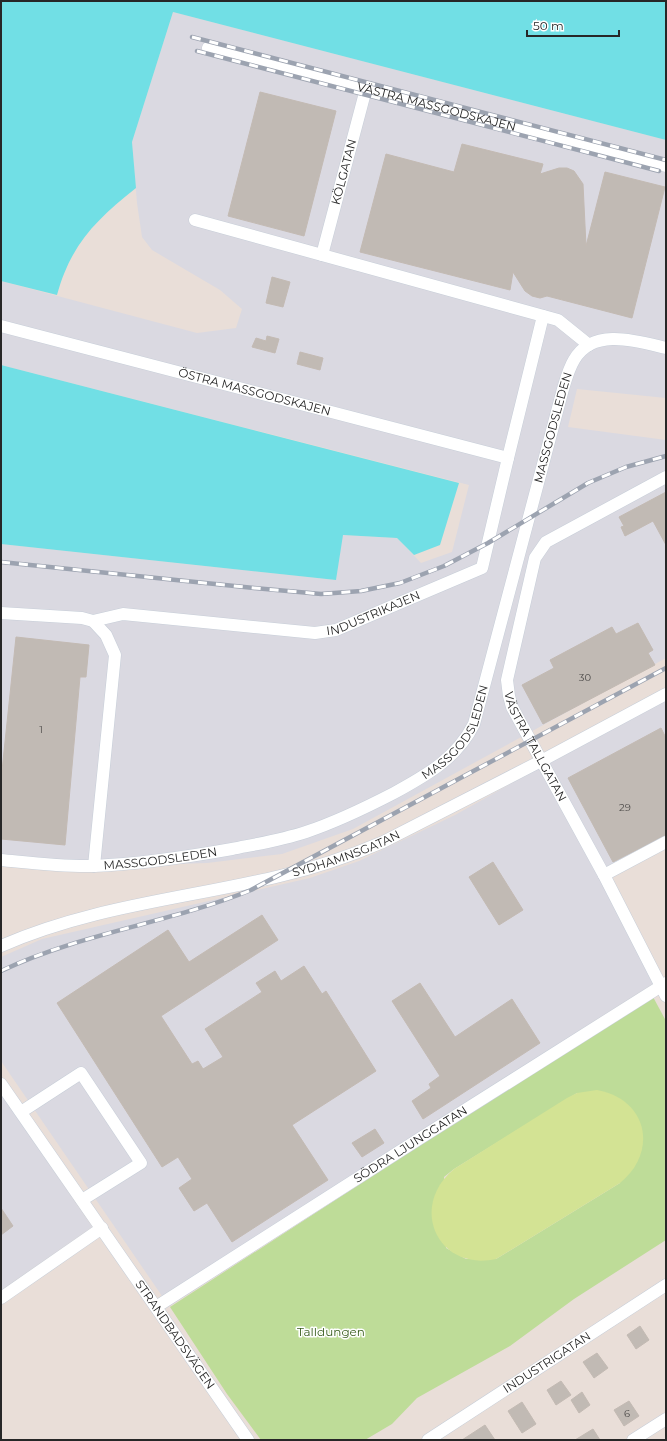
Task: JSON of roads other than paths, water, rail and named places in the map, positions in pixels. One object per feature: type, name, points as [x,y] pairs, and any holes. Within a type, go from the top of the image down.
[{"type":"street","name":"VÄSTRA MASSGODSKAJEN","points":[[208,48],[666,166]]},
{"type":"street","name":"KÖLGATAN","points":[[322,255],[366,89]]},
{"type":"street","points":[[195,220],[558,320],[589,344],[596,341],[616,338],[644,342],[666,348]]},
{"type":"street","name":"INDUSTRIKAJEN","points":[[1,613],[82,618],[93,621],[123,614],[315,633],[336,630],[482,568],[544,316]]},
{"type":"street","name":"ÖSTRA MASSGODSKAJEN","points":[[1,326],[508,458]]},
{"type":"street","name":"MASSGODSLEDEN","points":[[1,860],[38,864],[94,866],[180,858],[276,841],[305,833],[371,805],[422,778],[449,758],[468,737],[474,724],[563,389],[574,359],[589,344]]},
{"type":"street","name":"VÄSTRA TALLGATAN","points":[[664,988],[512,707],[508,687],[508,672],[535,558],[546,542],[666,477]]},
{"type":"street","points":[[93,621],[106,635],[115,655],[94,866]]},
{"type":"street","name":"SYDHAMNSGATAN","points":[[1,946],[51,926],[79,917],[150,901],[279,876],[359,852],[383,842],[541,761],[666,694]]},
{"type":"street","points":[[604,875],[666,842]]},
{"type":"street","name":"SÖDRA LJUNGGATAN","points":[[156,1307],[664,988]]},
{"type":"street","points":[[21,1112],[81,1073],[142,1162],[82,1200]]},
{"type":"street","name":"STRANDBADSVÄGEN","points":[[1,1084],[248,1440]]},
{"type":"street","points":[[1,1298],[102,1228]]},
{"type":"street","name":"INDUSTRIGATAN","points":[[428,1440],[666,1285]]},
{"type":"street","points":[[633,1440],[666,1419]]},
{"type":"water","points":[[1,1],[666,1],[666,140],[173,12],[132,142],[136,188],[97,222],[87,234],[70,261],[57,295],[1,281]]},
{"type":"water","points":[[1,365],[459,483],[440,545],[414,555],[397,538],[343,535],[336,580],[1,544]]},
{"type":"railway","points":[[192,37],[666,160]]},
{"type":"railway","points":[[197,51],[659,171]]},
{"type":"railway","points":[[1,562],[321,594],[361,591],[400,583],[444,566],[488,543],[588,483],[626,467],[666,456]]},
{"type":"railway","points":[[1,971],[62,947],[189,911],[251,890],[666,668]]},
{"type":"park label","name":"Talldungen","points":[[331,1332]]}]
